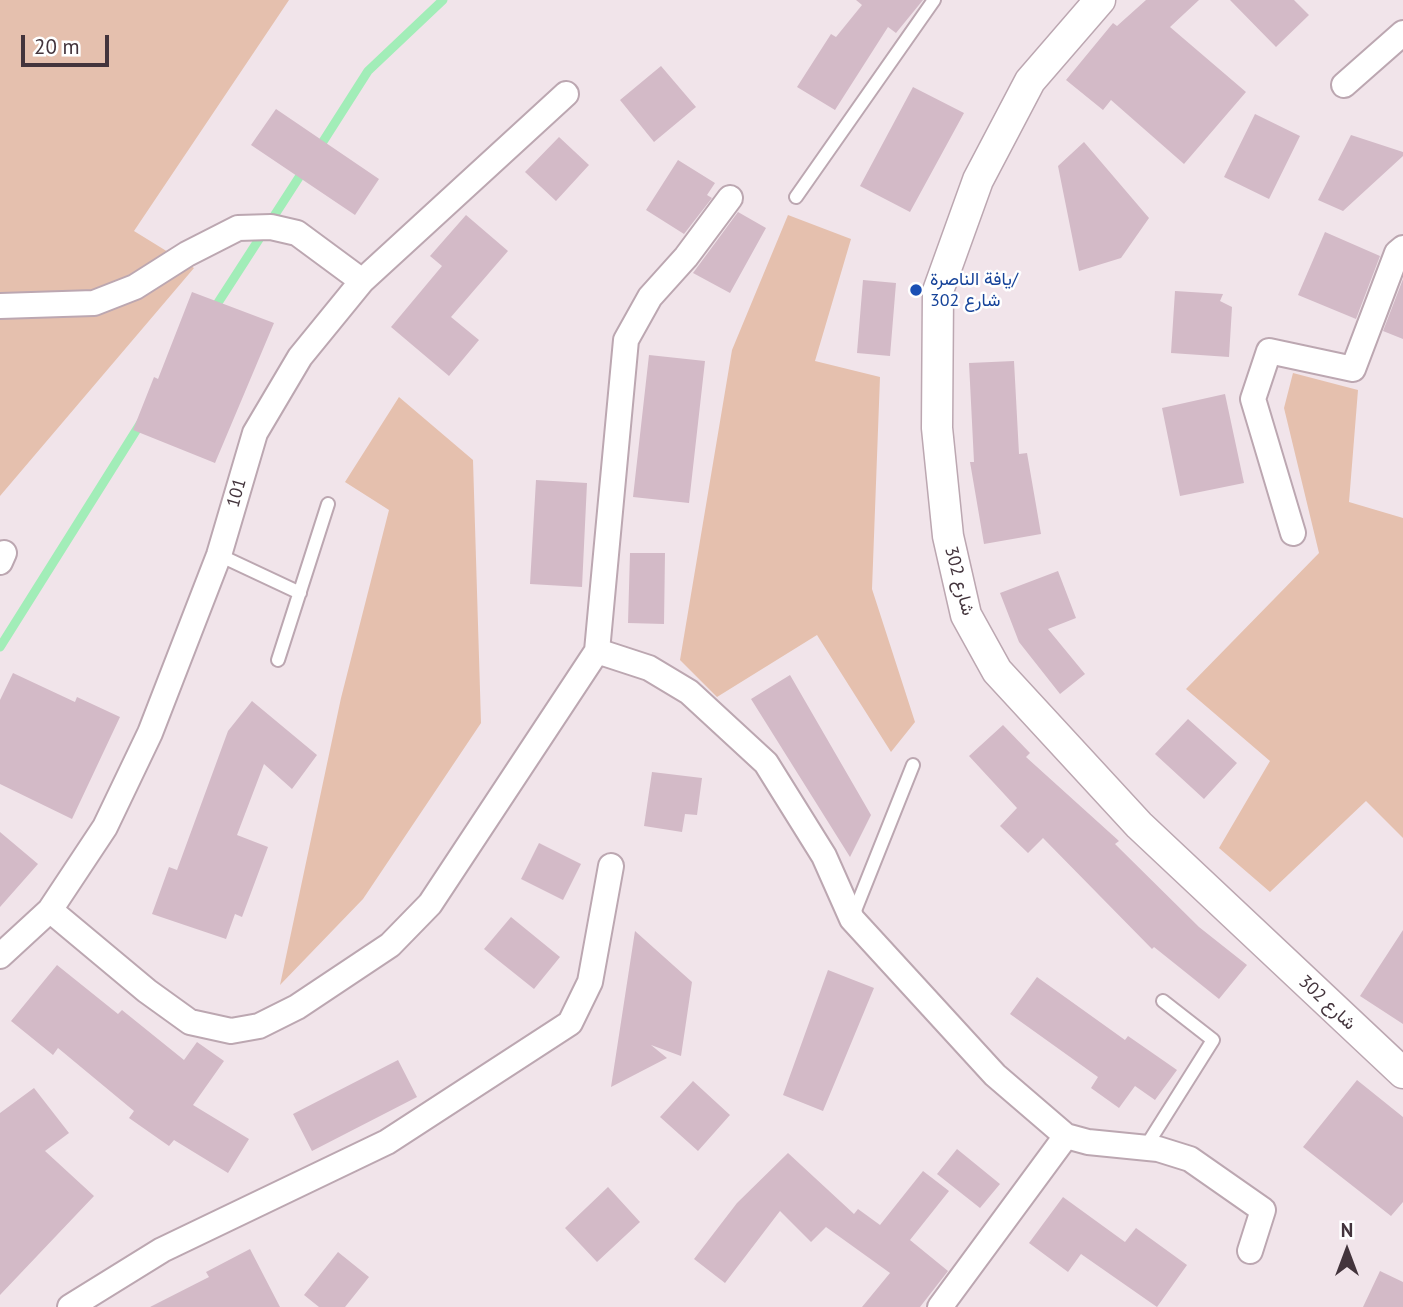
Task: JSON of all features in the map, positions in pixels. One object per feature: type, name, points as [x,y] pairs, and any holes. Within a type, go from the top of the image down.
[{"type":"street","name":"شارع 302","points":[[1100,0],[1030,81],[978,180],[938,291],[937,428],[948,536],[966,615],[997,671],[1139,825],[1403,1073]]},
{"type":"street","points":[[1344,85],[1403,33]]},
{"type":"street","name":"101","points":[[0,956],[50,910],[105,827],[150,733],[219,555],[255,433],[300,357],[362,281],[566,93]]},
{"type":"street","points":[[50,910],[147,991],[190,1022],[231,1031],[259,1026],[297,1007],[390,945],[430,904],[597,650],[626,340],[650,297],[686,257],[730,198]]},
{"type":"street","points":[[0,306],[94,303],[135,287],[187,254],[238,228],[271,227],[297,233],[362,281]]},
{"type":"street","points":[[1293,533],[1253,399],[1269,351],[1353,369],[1397,253],[1403,248]]},
{"type":"street","points":[[597,650],[649,668],[689,692],[766,763],[824,856],[852,919],[995,1075],[1066,1136],[1145,1148],[1190,1159],[1263,1210],[1250,1251]]},
{"type":"street","points":[[72,1307],[162,1250],[387,1142],[570,1023],[590,982],[611,866]]},
{"type":"street","points":[[940,1307],[1066,1136]]},
{"type":"lane","points":[[796,197],[934,0]]},
{"type":"lane","points":[[278,660],[328,504]]},
{"type":"lane","points":[[219,555],[300,593]]},
{"type":"lane","points":[[852,919],[913,765]]},
{"type":"lane","points":[[1145,1148],[1213,1040],[1163,1001]]},
{"type":"shaded area","points":[[0,0],[289,0],[134,231],[194,268],[0,496]]},
{"type":"shaded area","points":[[788,215],[851,239],[815,361],[880,377],[872,589],[915,722],[891,752],[817,635],[717,697],[680,660],[732,350]]},
{"type":"shaded area","points":[[1293,373],[1358,390],[1349,502],[1403,518],[1403,838],[1366,801],[1270,892],[1219,848],[1270,761],[1186,689],[1319,553],[1284,408]]},
{"type":"shaded area","points":[[399,397],[473,460],[481,723],[363,899],[280,985],[341,698],[389,510],[345,482]]},
{"type":"building","points":[[856,0],[923,0],[896,33],[888,27],[835,110],[797,87],[831,34],[836,37],[862,5]]},
{"type":"building","points":[[1146,0],[1199,0],[1170,27],[1246,92],[1184,164],[1111,100],[1103,110],[1066,80],[1113,23],[1117,26]]},
{"type":"building","points":[[1230,0],[1294,0],[1309,15],[1276,47]]},
{"type":"building","points":[[661,66],[696,107],[654,142],[620,100]]},
{"type":"building","points":[[913,87],[964,113],[910,212],[860,186]]},
{"type":"building","points":[[276,109],[379,179],[355,215],[251,145]]},
{"type":"building","points":[[1255,114],[1300,136],[1269,199],[1224,177]]},
{"type":"building","points":[[1351,135],[1403,152],[1403,156],[1343,211],[1318,200]]},
{"type":"building","points":[[559,137],[589,165],[556,201],[525,172]]},
{"type":"building","points":[[1084,142],[1149,218],[1121,258],[1079,271],[1058,166]]},
{"type":"building","points":[[678,160],[715,183],[707,195],[712,198],[684,234],[646,210]]},
{"type":"building","points":[[738,212],[766,228],[730,293],[693,273]]},
{"type":"building","points":[[466,215],[508,251],[451,317],[479,340],[449,376],[391,327],[442,266],[430,256]]},
{"type":"building","points":[[1325,232],[1380,256],[1356,319],[1298,295]]},
{"type":"building","points":[[1403,279],[1403,339],[1383,331]]},
{"type":"building","points":[[863,280],[896,283],[890,356],[857,353]]},
{"type":"building","points":[[1175,291],[1223,294],[1220,301],[1232,307],[1229,357],[1171,353]]},
{"type":"building","points":[[192,292],[274,323],[215,463],[133,430],[154,377],[158,379]]},
{"type":"building","points":[[649,355],[705,361],[689,503],[633,497]]},
{"type":"building","points":[[1014,361],[1019,454],[1027,453],[1041,534],[984,544],[970,462],[974,462],[969,363]]},
{"type":"building","points":[[1225,394],[1244,483],[1180,496],[1162,408]]},
{"type":"building","points":[[536,480],[587,483],[582,587],[530,584]]},
{"type":"building","points":[[630,553],[665,553],[664,624],[628,623]]},
{"type":"building","points":[[1058,571],[1076,618],[1048,629],[1085,674],[1060,694],[1019,642],[1000,593]]},
{"type":"building","points":[[13,673],[75,702],[77,697],[120,717],[72,819],[0,784],[0,700]]},
{"type":"building","points":[[790,675],[871,815],[850,857],[751,699]]},
{"type":"building","points":[[252,701],[317,755],[292,789],[264,764],[237,835],[268,847],[242,917],[235,914],[226,939],[152,914],[169,867],[177,870],[228,731]]},
{"type":"building","points":[[1188,719],[1237,763],[1204,799],[1155,754]]},
{"type":"building","points":[[1003,725],[1030,753],[1026,757],[1119,841],[1115,844],[1199,927],[1247,965],[1219,999],[1154,947],[1152,949],[1043,838],[1028,853],[1000,826],[1017,808],[969,756]]},
{"type":"building","points":[[652,772],[702,778],[697,815],[685,814],[682,832],[644,826]]},
{"type":"building","points":[[0,832],[38,864],[0,907]]},
{"type":"building","points":[[539,843],[581,864],[563,900],[521,879]]},
{"type":"building","points":[[511,917],[560,957],[534,989],[484,949]]},
{"type":"building","points":[[1403,930],[1403,1024],[1360,996]]},
{"type":"building","points":[[635,931],[692,982],[681,1056],[651,1045],[667,1058],[611,1087]]},
{"type":"building","points":[[57,965],[118,1014],[122,1010],[184,1060],[197,1042],[224,1061],[193,1105],[249,1139],[228,1173],[174,1140],[169,1146],[129,1118],[134,1111],[58,1048],[53,1055],[11,1021]]},
{"type":"building","points":[[828,970],[874,988],[823,1111],[783,1095]]},
{"type":"building","points":[[1037,977],[1125,1040],[1128,1036],[1177,1070],[1155,1100],[1135,1086],[1119,1108],[1091,1088],[1098,1077],[1010,1014]]},
{"type":"building","points":[[398,1060],[417,1097],[312,1151],[293,1114]]},
{"type":"building","points":[[1357,1080],[1403,1117],[1403,1202],[1391,1216],[1303,1147]]},
{"type":"building","points":[[693,1081],[730,1115],[698,1151],[660,1117]]},
{"type":"building","points":[[34,1088],[69,1133],[45,1151],[94,1196],[0,1295],[0,1113]]},
{"type":"building","points":[[957,1149],[1000,1184],[980,1208],[937,1174]]},
{"type":"building","points":[[788,1153],[854,1214],[858,1209],[880,1225],[923,1171],[949,1191],[910,1240],[948,1271],[920,1307],[862,1307],[890,1273],[826,1227],[811,1242],[780,1211],[725,1283],[694,1259],[737,1203]]},
{"type":"building","points":[[608,1187],[640,1222],[597,1262],[565,1228]]},
{"type":"building","points":[[1063,1197],[1125,1242],[1136,1228],[1187,1265],[1157,1307],[1081,1254],[1068,1272],[1029,1243]]},
{"type":"building","points":[[250,1249],[280,1307],[150,1307],[209,1277],[206,1272]]},
{"type":"building","points":[[338,1252],[369,1277],[345,1307],[319,1307],[304,1295]]},
{"type":"building","points":[[1380,1271],[1403,1282],[1403,1307],[1363,1307]]},
{"type":"waterway","points":[[317,151],[368,71],[443,0]]},
{"type":"waterway","points":[[212,312],[305,168]]},
{"type":"waterway","points":[[0,647],[142,421]]},
{"type":"place","name":"يافة الناصرة/ شارع 302","points":[[916,290]]}]
